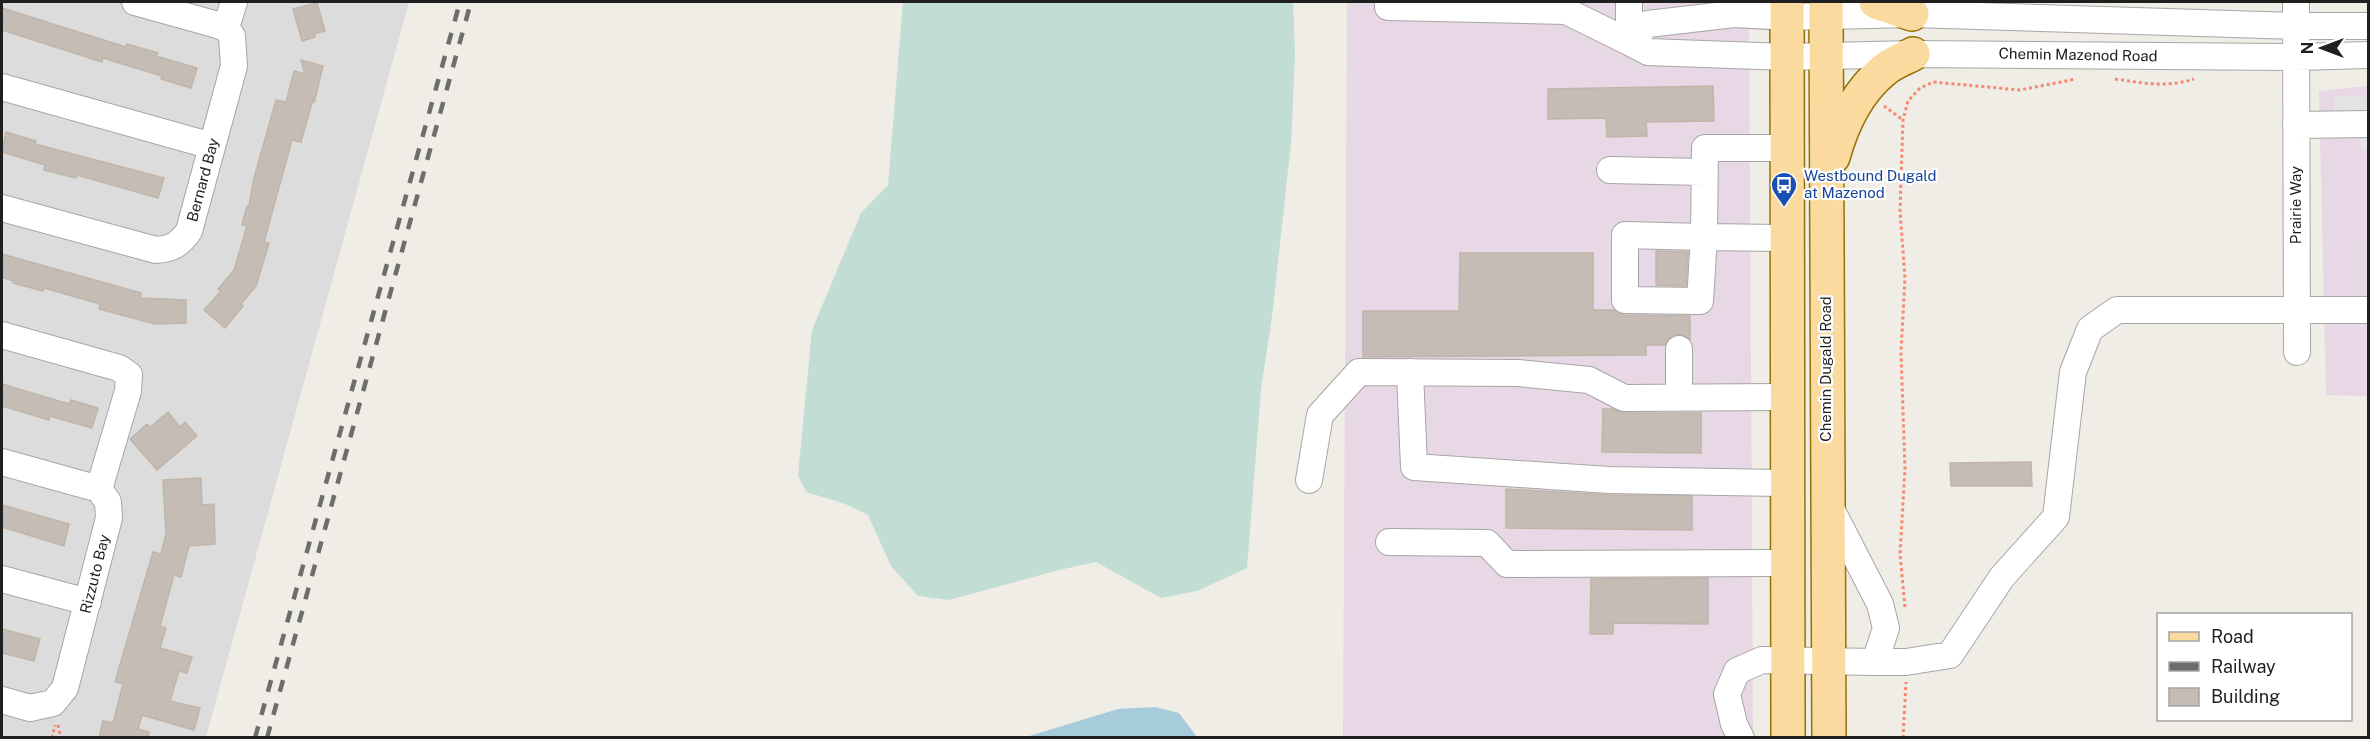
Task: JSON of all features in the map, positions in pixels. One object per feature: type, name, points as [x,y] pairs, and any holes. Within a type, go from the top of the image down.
[{"type":"main road","points":[[1876,2],[1912,14]]},
{"type":"main road","name":"Chemin Dugald Road","points":[[1826,8],[1829,738]]},
{"type":"main road","points":[[1787,9],[1788,738]]},
{"type":"main road","points":[[1825,185],[1841,129],[1863,91],[1885,69],[1913,54]]},
{"type":"street","points":[[135,2],[226,28],[234,2]]},
{"type":"street","points":[[1388,2],[1388,7],[1566,7]]},
{"type":"street","points":[[1629,2],[1629,42]]},
{"type":"street","name":"Chemin Mazenod Road","points":[[1566,7],[1648,52],[1787,57],[1913,54],[2297,57],[2368,55]]},
{"type":"street","points":[[1629,42],[1648,24],[1787,9],[1826,8],[1912,14],[2296,14],[2368,26]]},
{"type":"street","name":"Prairie Way","points":[[2296,14],[2297,352]]},
{"type":"street","name":"Bernard Bay","points":[[2,208],[156,250],[168,249],[181,242],[189,231],[234,66],[232,36],[226,28]]},
{"type":"street","points":[[2,87],[212,146]]},
{"type":"street","points":[[2296,125],[2368,124]]},
{"type":"street","points":[[1787,148],[1706,148],[1704,237],[1788,238]]},
{"type":"street","points":[[1610,170],[1704,172]]},
{"type":"street","points":[[1741,738],[1734,724],[1727,694],[1737,671],[1762,660],[1906,662],[1950,655],[2002,577],[2056,517],[2073,372],[2090,329],[2117,310],[2368,310]]},
{"type":"street","points":[[2,335],[119,368],[129,375],[128,391],[99,489],[2,462]]},
{"type":"street","points":[[1678,349],[1679,398]]},
{"type":"street","points":[[1309,480],[1320,415],[1359,372],[1518,373],[1589,380],[1624,398],[1787,397]]},
{"type":"street","points":[[1410,372],[1414,467],[1609,480],[1787,483]]},
{"type":"street","name":"Rizzuto Bay","points":[[2,700],[30,708],[53,703],[65,688],[109,518],[108,502],[99,489]]},
{"type":"street","points":[[1827,502],[1880,604],[1886,628],[1875,662]]},
{"type":"street","points":[[1389,542],[1487,543],[1508,564],[1788,563]]},
{"type":"street","points":[[2,579],[88,602]]},
{"type":"path","points":[[1905,617],[1900,554],[1905,469],[1901,351],[1905,278],[1900,211],[1904,120],[1908,101],[1920,88],[1933,82],[2020,90],[2080,78]]},
{"type":"path","points":[[2115,79],[2157,86],[2180,84],[2199,78]]},
{"type":"path","points":[[1881,104],[1904,120]]},
{"type":"path","points":[[1903,738],[1906,662]]},
{"type":"path","points":[[57,720],[61,738]]},
{"type":"shaded area","points":[[2,2],[409,2],[206,737],[2,737]]},
{"type":"shaded area","points":[[903,2],[1293,2],[1295,54],[1291,143],[1272,317],[1261,389],[1247,568],[1197,591],[1161,598],[1096,562],[949,600],[918,596],[891,566],[868,515],[843,503],[806,492],[798,475],[812,330],[861,213],[888,185]]},
{"type":"shaded area","points":[[1347,2],[1749,2],[1753,737],[1343,738]]},
{"type":"shaded area","points":[[2368,86],[2368,396],[2326,395],[2319,91]]},
{"type":"shaded area","points":[[2334,97],[2368,97],[2368,150],[2361,150],[2361,123],[2334,123]]},
{"type":"shaded area","points":[[2365,242],[2368,242],[2368,327],[2365,327]]},
{"type":"shaded area","points":[[1155,707],[1179,713],[1197,737],[1026,737],[1118,709]]},
{"type":"building","points":[[317,3],[325,31],[302,41],[293,9]]},
{"type":"building","points":[[2,8],[126,47],[127,44],[158,53],[156,56],[197,68],[191,88],[161,79],[162,76],[103,58],[102,62],[2,30]]},
{"type":"building","points":[[301,60],[323,66],[314,103],[313,99],[301,142],[292,140],[264,242],[269,243],[256,286],[225,328],[204,310],[221,291],[218,289],[234,270],[247,226],[242,225],[276,100],[286,102],[294,71],[305,74]]},
{"type":"building","points":[[1713,86],[1714,121],[1646,122],[1647,136],[1607,137],[1606,118],[1548,119],[1548,89]]},
{"type":"building","points":[[6,132],[36,141],[35,144],[164,178],[158,198],[77,175],[76,178],[44,170],[45,165],[2,152]]},
{"type":"building","points":[[1656,251],[1688,252],[1686,286],[1656,285]]},
{"type":"building","points":[[1460,253],[1593,253],[1593,310],[1614,310],[1625,315],[1690,316],[1690,339],[1678,334],[1671,336],[1665,345],[1646,345],[1646,355],[1363,357],[1363,311],[1459,311]]},
{"type":"building","points":[[2,254],[141,293],[140,298],[186,300],[186,323],[155,324],[99,309],[100,304],[44,288],[43,291],[13,283],[2,277]]},
{"type":"building","points":[[2,384],[69,404],[71,400],[98,408],[92,428],[50,416],[49,420],[2,406]]},
{"type":"building","points":[[1603,409],[1624,413],[1701,413],[1701,453],[1602,452]]},
{"type":"building","points":[[168,412],[180,427],[185,422],[197,436],[157,470],[130,439],[147,424],[150,427]]},
{"type":"building","points":[[2031,462],[2032,486],[1951,486],[1950,463]]},
{"type":"building","points":[[201,478],[202,505],[214,504],[215,544],[189,546],[181,577],[174,575],[160,626],[166,628],[160,648],[192,657],[187,673],[179,671],[170,701],[200,708],[194,730],[142,715],[138,729],[149,732],[148,738],[99,738],[103,721],[113,723],[123,684],[115,682],[153,552],[161,554],[166,534],[163,480]]},
{"type":"building","points":[[1506,489],[1609,495],[1692,496],[1692,530],[1506,528]]},
{"type":"building","points":[[2,505],[69,524],[64,546],[2,527]]},
{"type":"building","points":[[1708,578],[1708,624],[1613,623],[1613,634],[1590,634],[1591,579]]},
{"type":"building","points":[[2,629],[40,639],[34,661],[2,653]]},
{"type":"railway","points":[[255,738],[460,2]]},
{"type":"railway","points":[[267,738],[471,2]]},
{"type":"place","name":"Westbound Dugald at Mazenod","points":[[1784,208]]}]
